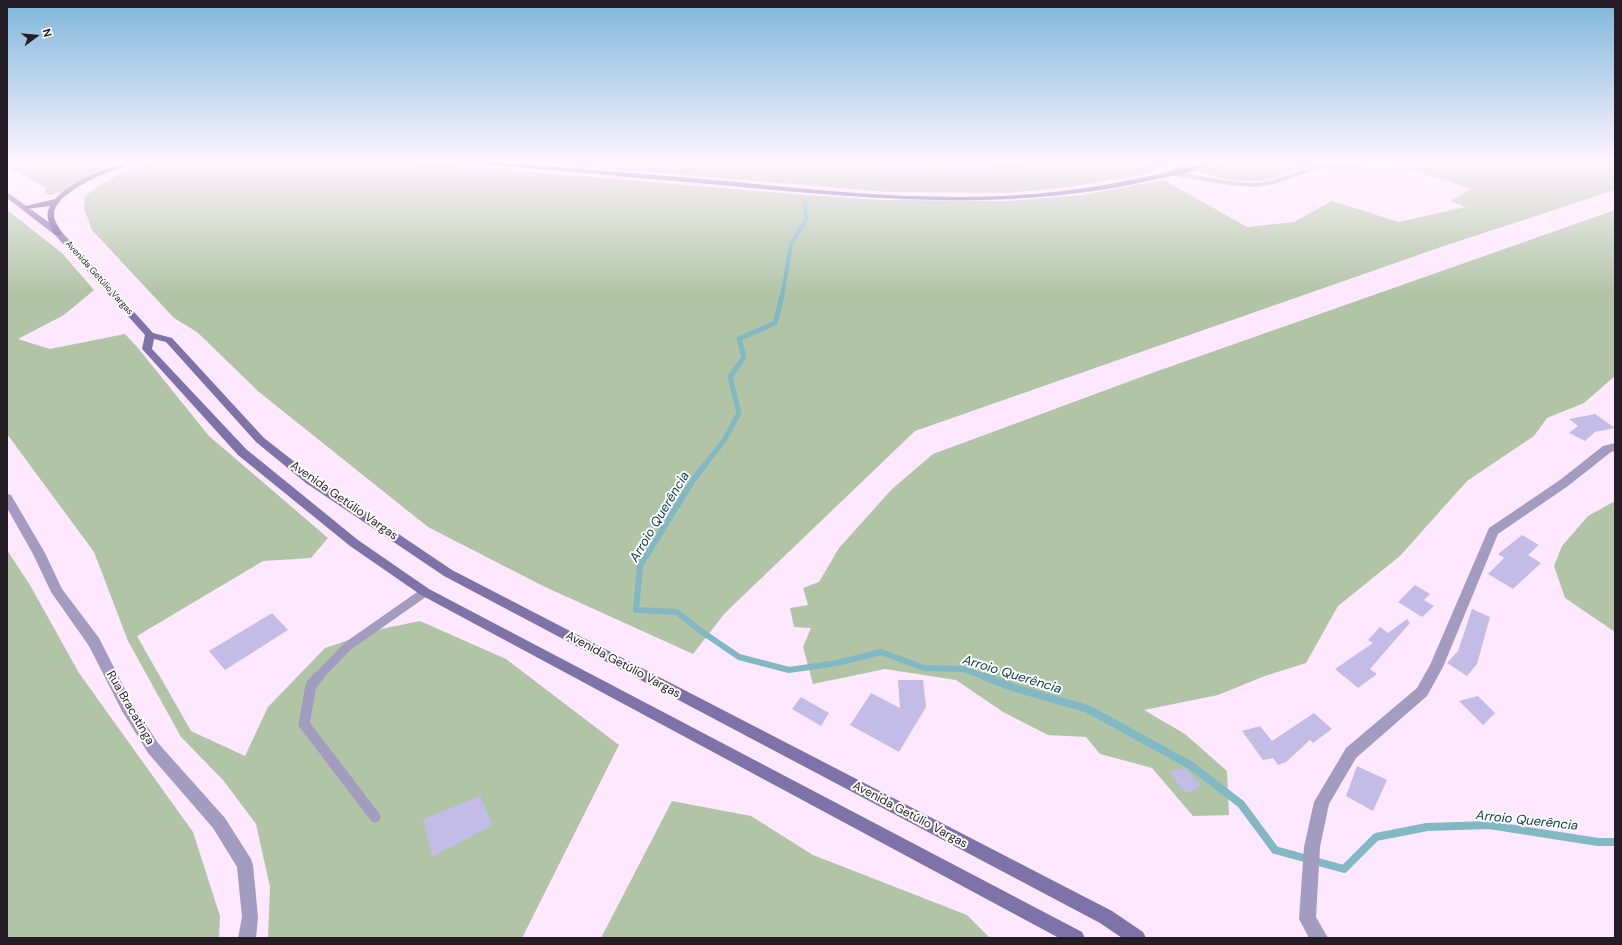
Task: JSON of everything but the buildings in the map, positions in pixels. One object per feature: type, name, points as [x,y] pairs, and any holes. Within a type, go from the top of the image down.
[{"type":"main road","points":[[26,207],[35,206]]},
{"type":"main road","points":[[54,206],[51,210],[51,217],[58,233]]},
{"type":"main road","name":"Avenida Getúlio Vargas","points":[[26,207],[58,233],[150,336],[169,340],[260,440],[310,480],[448,573],[1106,917],[1137,938]]},
{"type":"main road","name":"Avenida Getúlio Vargas","points":[[150,336],[147,349],[242,452],[354,543],[425,592],[1076,938]]},
{"type":"street","points":[[1319,938],[1307,919],[1312,847],[1322,802],[1350,753],[1422,692],[1436,667],[1493,531],[1564,483],[1607,449],[1615,447]]},
{"type":"street","name":"Rua Bracatinga","points":[[7,498],[39,553],[57,592],[94,642],[127,707],[153,748],[219,822],[245,865],[250,917],[247,938]]},
{"type":"lane","points":[[375,817],[304,724],[311,685],[348,646],[425,592]]},
{"type":"green space","points":[[84,206],[1210,206],[1247,227],[1294,222],[1323,206],[1348,206],[1399,222],[1465,207],[1463,206],[1566,206],[1441,247],[915,431],[725,613],[693,654],[543,586],[428,527],[259,392],[197,332],[174,318],[92,230]]},
{"type":"green space","points":[[7,210],[62,253],[94,290],[64,315],[18,339],[50,349],[125,334],[209,436],[328,538],[311,558],[263,561],[137,636],[191,731],[245,756],[268,707],[325,648],[381,629],[420,621],[506,659],[619,745],[522,938],[268,938],[270,887],[256,824],[223,780],[181,737],[128,641],[94,552],[7,434]]},
{"type":"green space","points":[[1615,210],[1615,376],[1584,403],[1547,418],[1534,436],[1467,481],[1400,556],[1338,606],[1306,663],[1265,676],[1218,695],[1144,710],[1185,734],[1227,771],[1229,815],[1193,816],[1152,768],[1100,754],[1086,737],[1048,735],[1003,712],[956,680],[885,669],[813,684],[803,647],[811,628],[794,627],[790,608],[808,605],[803,588],[819,582],[839,548],[892,489],[933,454],[1152,373]]},
{"type":"green space","points":[[1615,501],[1615,632],[1565,598],[1554,566],[1562,546],[1588,516]]},
{"type":"green space","points":[[7,550],[30,585],[79,673],[193,832],[220,916],[219,938],[7,938]]},
{"type":"green space","points":[[672,801],[751,816],[813,855],[967,915],[990,938],[601,938]]},
{"type":"waterway","name":"Arroio Querência","points":[[782,297],[791,244],[806,219],[805,206]]},
{"type":"waterway","name":"Arroio Querência","points":[[704,466],[725,439],[739,413],[730,377],[744,357],[739,339],[775,323],[782,296]]},
{"type":"waterway","name":"Arroio Querência","points":[[705,465],[693,480],[640,566],[636,610],[677,612],[698,629],[739,657],[789,670],[837,663],[881,652],[924,668],[963,669],[988,678]]},
{"type":"waterway","name":"Arroio Querência","points":[[985,677],[1015,688],[1088,709],[1190,765],[1241,804],[1275,850],[1344,869],[1376,837],[1427,827],[1489,825],[1598,842],[1615,842]]}]
